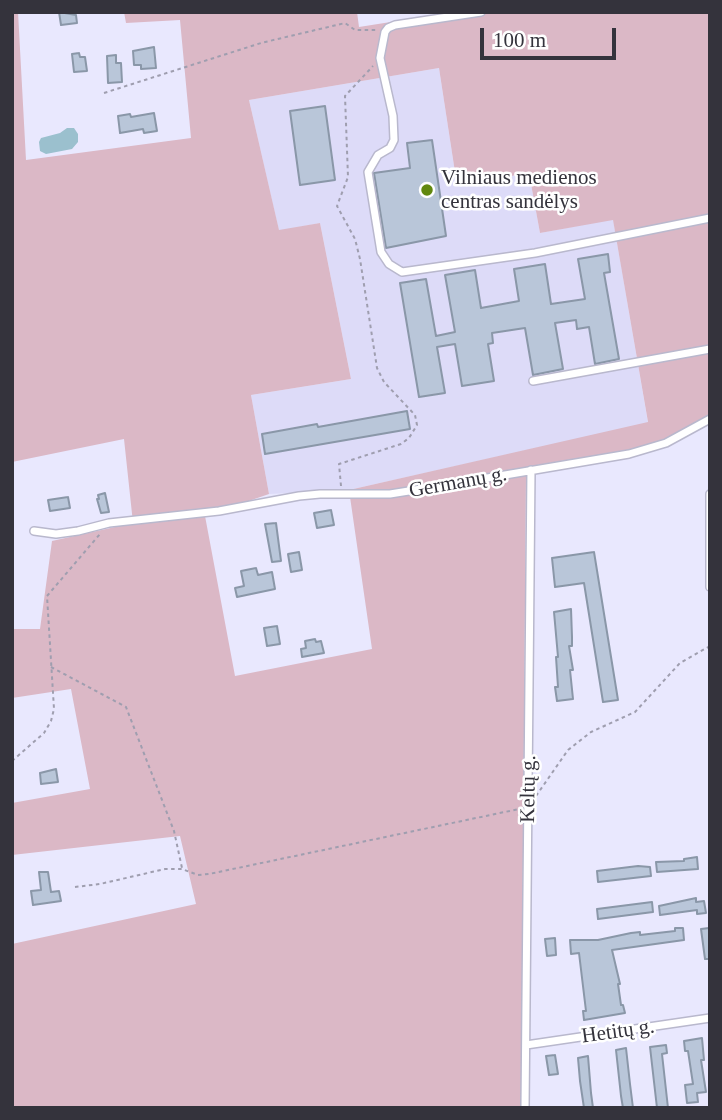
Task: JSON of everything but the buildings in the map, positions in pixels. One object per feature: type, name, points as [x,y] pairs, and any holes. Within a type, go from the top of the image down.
[{"type":"street","points":[[481,12],[410,22],[388,28],[383,40],[380,58],[393,116],[394,140],[390,148],[378,155],[368,172],[381,252],[390,264],[402,272],[536,253],[710,218]]},
{"type":"street","points":[[533,380],[710,349]]},
{"type":"street","name":"Germanų g.","points":[[34,531],[57,534],[109,523],[198,514],[299,496],[390,494],[648,449],[687,434],[710,419]]},
{"type":"street","name":"Keltų g.","points":[[525,1108],[531,470]]},
{"type":"street","points":[[710,494],[710,587]]},
{"type":"street","name":"Hetitų g.","points":[[526,1045],[710,1018]]},
{"type":"path","points":[[104,93],[261,43],[345,23],[355,30],[371,32],[388,28]]},
{"type":"path","points":[[342,494],[339,464],[401,444],[409,438],[417,425],[415,415],[384,382],[377,368],[360,259],[355,239],[337,206],[348,177],[345,96],[380,58]]},
{"type":"path","points":[[12,761],[44,733],[54,709],[47,596],[109,523]]},
{"type":"path","points":[[75,887],[166,869],[182,869],[198,875],[209,874],[528,807],[568,750],[591,732],[635,712],[680,663],[710,646]]},
{"type":"path","points":[[51,667],[126,707],[174,831],[182,869]]},
{"type":"shaded area","points":[[12,12],[18,12],[26,160],[191,138],[180,20],[126,23],[124,12],[357,12],[359,27],[454,12],[710,12],[710,414],[695,425],[658,442],[634,449],[531,466],[526,477],[521,1108],[12,1108],[12,944],[196,904],[180,836],[12,855],[12,803],[90,789],[71,689],[12,698],[12,629],[40,629],[52,541],[133,523],[124,439],[12,462]],"holes":[[[439,68],[457,185],[529,173],[540,233],[613,220],[648,422],[349,490],[372,649],[235,676],[205,516],[269,494],[251,395],[351,379],[320,223],[279,230],[249,100]]]},
{"type":"shaded area","points":[[439,68],[457,185],[529,173],[540,233],[613,219],[648,423],[349,490],[269,494],[251,395],[351,379],[320,223],[279,231],[249,100]]},
{"type":"shaded area","points":[[67,128],[74,128],[78,134],[78,142],[72,149],[46,154],[40,151],[41,138],[60,133]]},
{"type":"place","name":"Vilniaus medienos centras sandėlys","points":[[427,190]]}]
